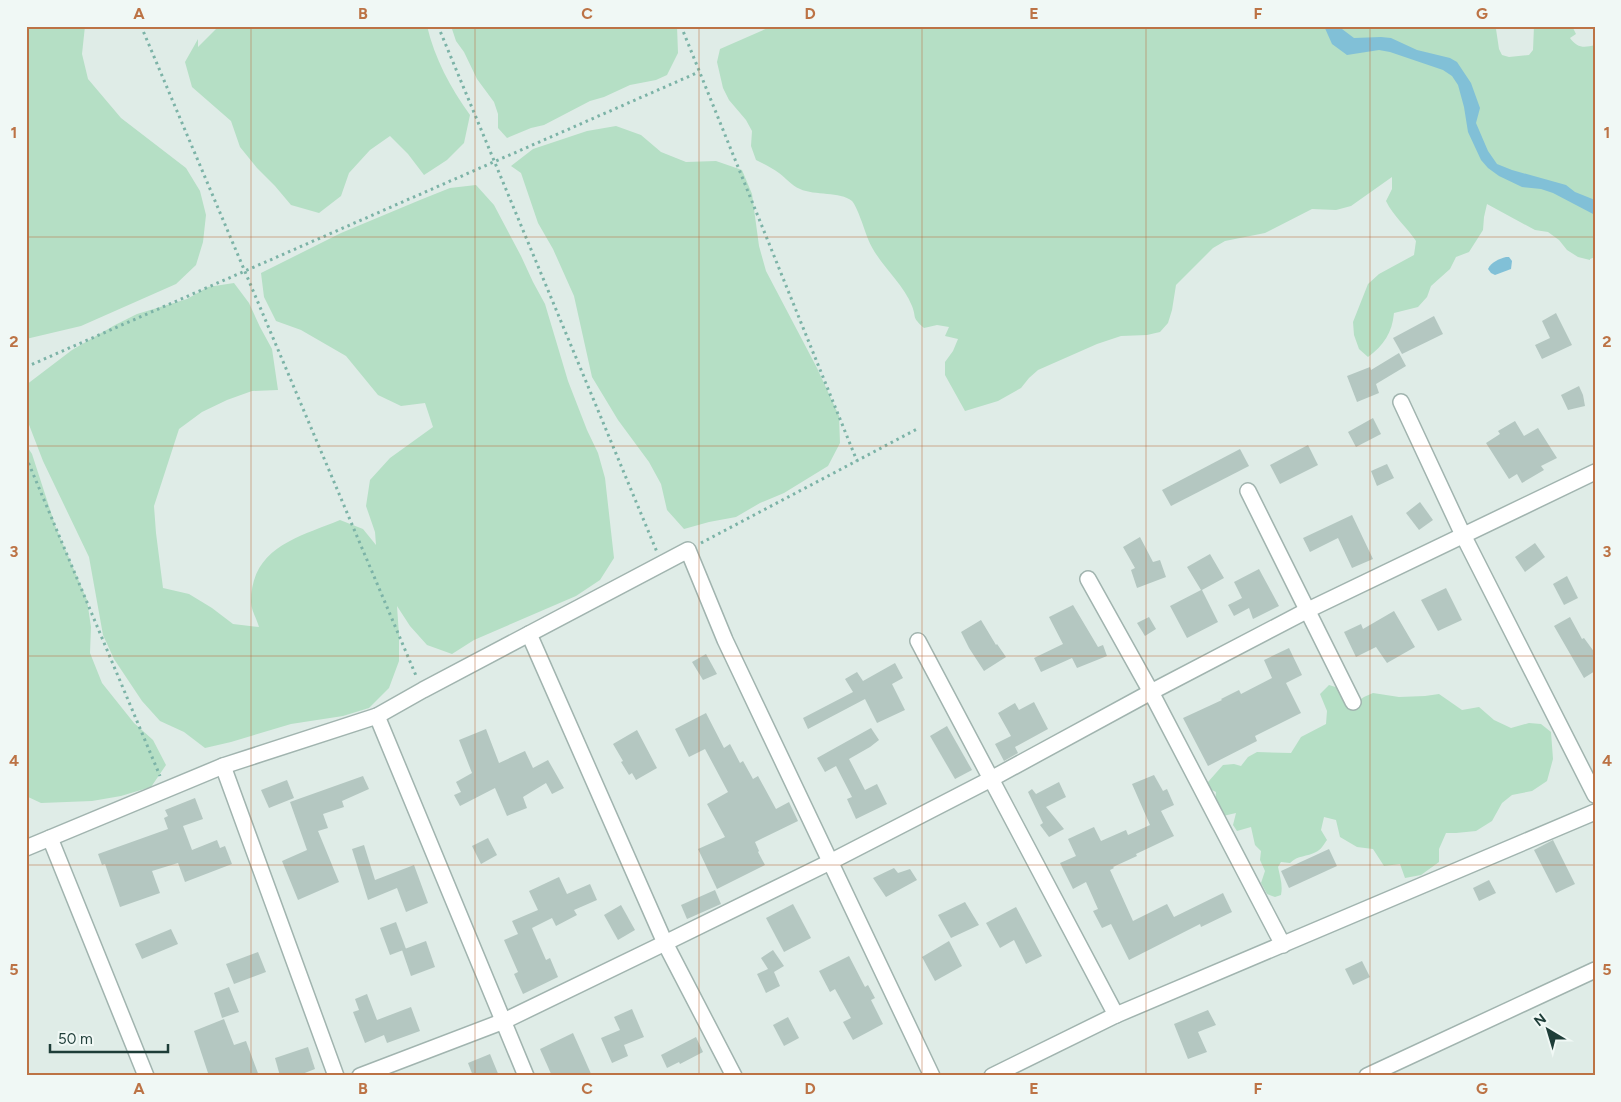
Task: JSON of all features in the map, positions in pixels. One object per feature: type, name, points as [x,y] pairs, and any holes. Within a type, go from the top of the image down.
[{"type":"street","points":[[1401,402],[1463,535],[1595,794]]},
{"type":"street","points":[[360,1076],[504,1021],[665,943],[830,862],[991,779],[1151,692],[1308,610],[1595,472]]},
{"type":"street","points":[[1248,491],[1354,702]]},
{"type":"street","points":[[26,848],[223,766],[377,716],[422,690],[688,550],[725,640],[932,1076]]},
{"type":"street","points":[[1088,579],[1151,692],[1283,945]]},
{"type":"street","points":[[529,634],[665,943],[734,1076]]},
{"type":"street","points":[[918,641],[1116,1015]]},
{"type":"street","points":[[377,716],[526,1076]]},
{"type":"street","points":[[223,766],[336,1076]]},
{"type":"street","points":[[992,1076],[1116,1015],[1595,812]]},
{"type":"street","points":[[50,838],[146,1076]]},
{"type":"street","points":[[1367,1076],[1595,970]]},
{"type":"path","points":[[141,26],[422,690]]},
{"type":"path","points":[[438,26],[662,564]]},
{"type":"path","points":[[680,26],[857,461]]},
{"type":"path","points":[[26,367],[699,72]]},
{"type":"path","points":[[688,550],[919,428]]},
{"type":"path","points":[[26,457],[165,789]]},
{"type":"green space","points":[[26,26],[85,26],[82,54],[88,79],[121,118],[186,168],[200,191],[206,215],[203,242],[196,265],[176,284],[81,326],[26,339]]},
{"type":"green space","points":[[219,26],[427,26],[434,50],[444,72],[470,115],[464,143],[447,160],[424,175],[408,154],[390,136],[370,150],[349,173],[341,196],[319,213],[291,205],[240,147],[231,121],[192,87],[185,62],[198,39],[198,47]]},
{"type":"green space","points":[[451,26],[677,26],[678,53],[667,75],[656,80],[630,85],[590,101],[544,125],[507,138],[498,128],[498,114],[494,102],[477,79],[464,52],[456,41]]},
{"type":"green space","points":[[776,26],[1499,26],[1496,29],[1499,49],[1502,55],[1509,57],[1529,55],[1533,50],[1534,26],[1572,26],[1576,34],[1570,38],[1575,44],[1584,47],[1595,45],[1595,257],[1590,260],[1578,257],[1567,250],[1559,240],[1548,232],[1535,230],[1487,204],[1483,230],[1469,252],[1456,257],[1450,269],[1431,286],[1427,297],[1418,307],[1394,313],[1389,333],[1379,348],[1368,357],[1359,349],[1354,335],[1353,322],[1368,284],[1379,274],[1414,255],[1416,241],[1392,212],[1386,201],[1392,189],[1392,177],[1351,206],[1336,210],[1312,209],[1265,233],[1225,241],[1213,248],[1176,285],[1168,323],[1160,332],[1147,335],[1121,336],[1097,344],[1038,370],[1021,388],[998,401],[965,411],[945,375],[945,362],[953,351],[958,339],[945,336],[949,327],[937,325],[924,328],[917,321],[908,297],[872,248],[852,201],[841,196],[800,189],[776,171],[756,160],[751,146],[752,131],[746,120],[729,100],[723,88],[717,62],[720,49]]},
{"type":"green space","points":[[616,126],[641,135],[661,152],[686,162],[716,161],[742,170],[752,194],[759,246],[766,271],[817,368],[839,416],[840,443],[828,466],[784,493],[760,503],[736,517],[684,529],[667,510],[661,484],[649,462],[618,420],[592,377],[574,296],[553,249],[538,223],[521,173],[511,166],[533,149],[587,131]]},
{"type":"green space","points":[[476,185],[494,205],[545,304],[568,381],[598,453],[605,478],[614,558],[600,580],[576,596],[474,640],[452,654],[427,645],[410,626],[397,606],[399,661],[389,688],[369,708],[343,716],[291,724],[205,748],[184,732],[160,721],[142,701],[114,659],[103,635],[89,557],[43,461],[26,417],[26,385],[72,350],[137,314],[187,299],[208,287],[234,283],[249,303],[272,349],[278,390],[252,391],[227,400],[202,412],[179,429],[154,506],[163,588],[189,594],[233,624],[259,627],[251,605],[253,583],[259,568],[268,556],[294,539],[340,520],[363,529],[376,545],[375,532],[366,506],[370,480],[390,458],[433,427],[425,403],[401,406],[378,395],[346,356],[301,330],[276,321],[264,297],[261,273],[341,233],[420,200],[450,188]]},
{"type":"green space","points":[[26,445],[32,454],[56,528],[87,600],[91,627],[90,653],[102,683],[134,723],[153,740],[166,765],[151,787],[121,796],[92,801],[41,803],[26,796]]},
{"type":"green space","points":[[1329,685],[1342,689],[1355,703],[1373,693],[1399,697],[1439,694],[1462,710],[1479,707],[1494,720],[1511,728],[1529,723],[1541,724],[1551,732],[1553,759],[1547,781],[1532,791],[1512,795],[1502,803],[1492,821],[1476,831],[1446,833],[1439,849],[1439,862],[1421,875],[1405,878],[1400,864],[1384,866],[1373,849],[1357,847],[1340,837],[1336,820],[1324,817],[1321,830],[1327,840],[1322,847],[1316,852],[1290,863],[1281,862],[1278,867],[1281,895],[1275,897],[1267,894],[1261,883],[1265,871],[1260,860],[1261,851],[1255,845],[1251,827],[1237,831],[1233,825],[1236,813],[1223,816],[1215,803],[1216,792],[1208,788],[1208,782],[1223,765],[1234,764],[1241,766],[1248,757],[1257,752],[1291,753],[1301,737],[1326,724],[1327,711],[1320,694]]},
{"type":"water","points":[[1324,26],[1338,26],[1354,38],[1391,38],[1417,50],[1450,58],[1457,62],[1471,83],[1480,108],[1476,123],[1488,151],[1497,164],[1566,185],[1575,192],[1595,200],[1595,215],[1553,193],[1541,189],[1522,187],[1499,176],[1488,168],[1481,160],[1468,132],[1458,85],[1452,76],[1443,70],[1390,52],[1379,50],[1347,55],[1332,44]]},
{"type":"water","points":[[1509,257],[1512,261],[1511,269],[1495,275],[1491,273],[1488,269],[1491,264]]},
{"type":"building","points":[[1556,313],[1572,345],[1542,359],[1535,345],[1550,338],[1542,321]]},
{"type":"building","points":[[1434,316],[1443,334],[1402,354],[1393,338]]},
{"type":"building","points":[[1399,353],[1406,366],[1376,384],[1379,393],[1357,402],[1347,376],[1370,367],[1371,370]]},
{"type":"building","points":[[1579,386],[1585,406],[1568,410],[1561,395]]},
{"type":"building","points":[[1373,418],[1381,434],[1356,447],[1348,432]]},
{"type":"building","points":[[1515,421],[1524,436],[1538,428],[1557,458],[1541,466],[1544,470],[1522,483],[1517,474],[1509,479],[1486,443],[1500,434],[1498,431]]},
{"type":"building","points":[[1308,445],[1318,465],[1280,484],[1270,465]]},
{"type":"building","points":[[1240,449],[1249,466],[1171,506],[1162,490]]},
{"type":"building","points":[[1387,464],[1394,478],[1377,486],[1371,471]]},
{"type":"building","points":[[1420,502],[1433,520],[1419,530],[1406,513]]},
{"type":"building","points":[[1352,515],[1373,559],[1352,568],[1338,538],[1310,552],[1303,538]]},
{"type":"building","points":[[1140,537],[1153,562],[1160,560],[1166,577],[1137,588],[1131,570],[1135,568],[1123,547]]},
{"type":"building","points":[[1535,543],[1545,557],[1525,572],[1515,557]]},
{"type":"building","points":[[1210,554],[1224,578],[1202,590],[1218,622],[1187,638],[1170,606],[1201,590],[1187,567]]},
{"type":"building","points":[[1259,569],[1279,606],[1253,619],[1249,608],[1234,616],[1228,605],[1242,598],[1234,582]]},
{"type":"building","points":[[1567,576],[1578,598],[1564,605],[1553,584]]},
{"type":"building","points":[[1446,588],[1462,620],[1438,631],[1421,600]]},
{"type":"building","points":[[1073,605],[1098,647],[1103,645],[1107,656],[1077,668],[1072,658],[1041,672],[1034,658],[1063,644],[1049,617]]},
{"type":"building","points":[[1394,611],[1415,647],[1387,663],[1376,647],[1356,657],[1344,632],[1361,624],[1363,629]]},
{"type":"building","points":[[1149,617],[1156,629],[1145,636],[1137,623]]},
{"type":"building","points":[[1570,617],[1582,639],[1584,638],[1595,653],[1595,671],[1584,678],[1554,626]]},
{"type":"building","points":[[981,620],[996,645],[1006,657],[984,671],[961,632]]},
{"type":"building","points":[[1289,648],[1302,675],[1286,683],[1301,713],[1255,736],[1257,741],[1208,766],[1183,718],[1239,690],[1241,694],[1272,678],[1264,660]]},
{"type":"building","points":[[706,654],[717,674],[703,680],[692,662]]},
{"type":"building","points":[[895,663],[903,678],[892,684],[905,710],[877,723],[865,699],[808,729],[803,718],[853,692],[845,679],[857,672],[863,681]]},
{"type":"building","points":[[1034,702],[1048,729],[1015,747],[1018,753],[1004,761],[995,744],[1011,736],[998,713],[1015,703],[1019,710]]},
{"type":"building","points":[[706,713],[724,748],[730,744],[740,763],[743,761],[753,779],[758,776],[776,809],[789,802],[798,821],[755,842],[765,865],[717,889],[698,849],[725,837],[707,804],[728,792],[705,749],[689,757],[675,729]]},
{"type":"building","points":[[947,726],[972,770],[955,779],[930,736]]},
{"type":"building","points":[[871,728],[879,740],[849,759],[865,790],[877,784],[887,804],[856,819],[847,799],[852,797],[836,766],[825,772],[817,758]]},
{"type":"building","points":[[486,729],[499,763],[525,751],[533,768],[548,760],[564,788],[552,794],[546,783],[523,797],[527,808],[507,816],[495,788],[460,806],[454,795],[461,792],[456,782],[472,773],[459,740]]},
{"type":"building","points":[[637,730],[657,768],[636,780],[632,773],[629,775],[613,744]]},
{"type":"building","points":[[1154,775],[1163,791],[1167,789],[1174,805],[1161,811],[1174,836],[1136,854],[1137,856],[1110,870],[1133,921],[1167,904],[1174,917],[1223,893],[1232,912],[1201,927],[1200,924],[1129,960],[1111,924],[1102,928],[1093,911],[1098,909],[1086,882],[1073,889],[1060,863],[1076,856],[1068,839],[1094,827],[1101,841],[1126,830],[1128,835],[1150,825],[1132,784]]},
{"type":"building","points":[[363,776],[369,789],[342,801],[344,807],[323,814],[328,828],[318,831],[339,882],[298,900],[282,861],[307,850],[290,802]]},
{"type":"building","points":[[287,780],[294,798],[269,808],[261,790]]},
{"type":"building","points":[[1059,782],[1066,797],[1046,807],[1064,829],[1049,837],[1040,825],[1043,823],[1028,792],[1032,789],[1036,794]]},
{"type":"building","points":[[195,798],[203,819],[183,826],[192,850],[217,840],[220,848],[225,846],[232,864],[185,882],[178,863],[152,871],[160,893],[120,907],[105,864],[102,865],[98,854],[168,829],[164,818],[168,816],[165,810]]},
{"type":"building","points":[[488,838],[497,855],[481,864],[472,846]]},
{"type":"building","points":[[1553,840],[1575,884],[1556,893],[1534,850]]},
{"type":"building","points":[[364,845],[375,880],[414,865],[428,903],[406,912],[397,888],[368,900],[352,849]]},
{"type":"building","points":[[1329,849],[1337,866],[1289,888],[1281,871]]},
{"type":"building","points":[[894,868],[898,873],[910,869],[917,880],[886,897],[873,878]]},
{"type":"building","points":[[559,877],[567,894],[590,884],[597,900],[574,910],[577,915],[556,926],[552,918],[532,928],[546,960],[550,958],[558,977],[523,994],[514,974],[518,972],[504,940],[518,934],[512,921],[538,910],[529,891]]},
{"type":"building","points":[[1489,880],[1496,893],[1479,901],[1473,888]]},
{"type":"building","points":[[715,890],[721,904],[687,919],[681,905]]},
{"type":"building","points":[[965,902],[979,925],[951,938],[938,915]]},
{"type":"building","points":[[793,904],[811,938],[784,952],[766,918]]},
{"type":"building","points":[[621,905],[635,930],[618,940],[604,915]]},
{"type":"building","points":[[1016,907],[1042,956],[1026,964],[1014,940],[1000,948],[986,923]]},
{"type":"building","points":[[396,922],[406,949],[390,955],[380,928]]},
{"type":"building","points":[[171,929],[178,944],[142,959],[135,944]]},
{"type":"building","points":[[426,941],[435,967],[411,976],[402,950]]},
{"type":"building","points":[[949,941],[962,966],[935,981],[922,957]]},
{"type":"building","points":[[773,950],[784,966],[774,972],[780,986],[766,993],[757,974],[768,969],[761,958]]},
{"type":"building","points":[[258,952],[266,972],[234,984],[226,964]]},
{"type":"building","points":[[849,956],[865,987],[868,985],[875,998],[871,1000],[883,1024],[853,1040],[843,1022],[851,1018],[835,989],[830,992],[819,971]]},
{"type":"building","points":[[1362,961],[1370,977],[1353,985],[1345,969]]},
{"type":"building","points":[[229,987],[239,1012],[222,1018],[214,993]]},
{"type":"building","points":[[367,994],[377,1020],[411,1007],[420,1031],[387,1043],[384,1035],[365,1043],[353,1012],[359,1010],[355,999]]},
{"type":"building","points":[[632,1009],[644,1037],[624,1045],[628,1056],[612,1063],[601,1038],[620,1030],[614,1017]]},
{"type":"building","points":[[1208,1010],[1216,1025],[1198,1032],[1207,1052],[1188,1059],[1174,1024]]},
{"type":"building","points":[[788,1017],[799,1038],[784,1046],[773,1025]]},
{"type":"building","points":[[224,1019],[234,1045],[246,1041],[259,1076],[209,1076],[194,1031]]},
{"type":"building","points":[[573,1033],[592,1076],[552,1076],[540,1049]]},
{"type":"building","points":[[696,1037],[703,1052],[680,1064],[679,1062],[667,1068],[661,1055]]},
{"type":"building","points":[[308,1047],[315,1069],[297,1076],[280,1076],[275,1058]]},
{"type":"building","points":[[490,1054],[499,1076],[473,1076],[468,1063]]}]
